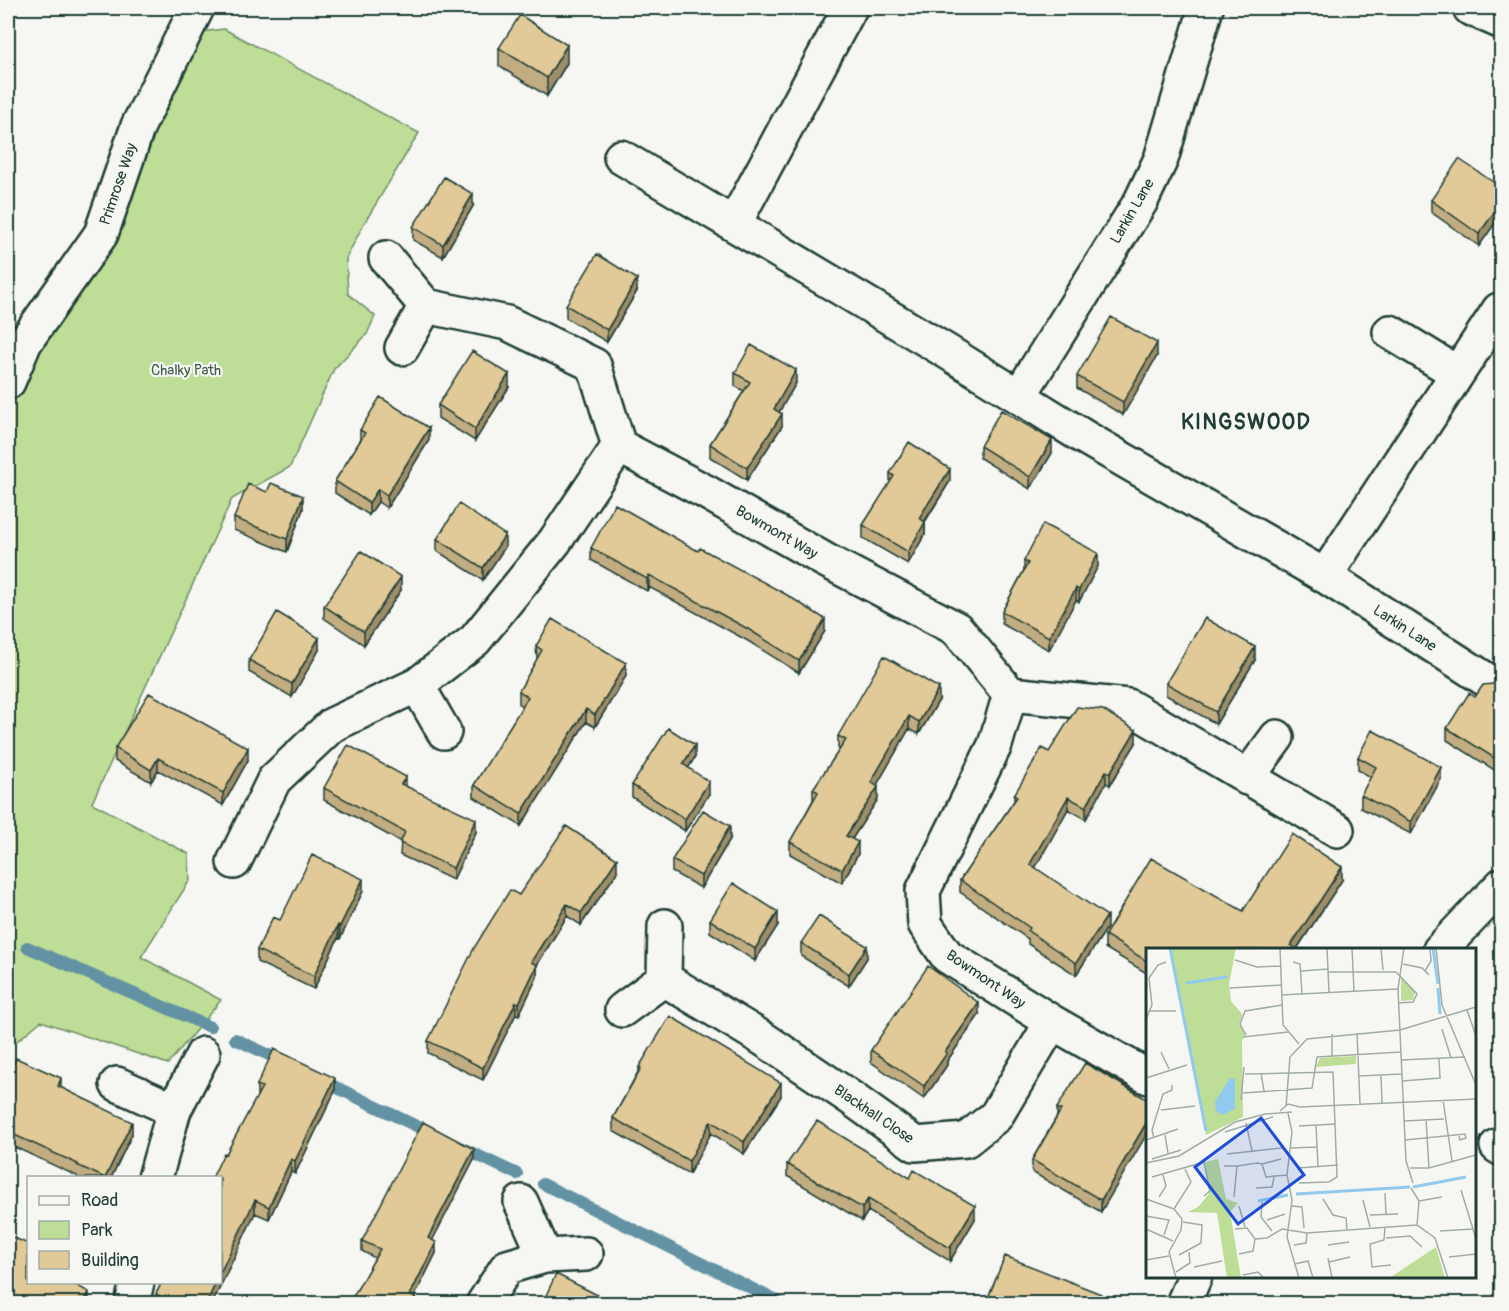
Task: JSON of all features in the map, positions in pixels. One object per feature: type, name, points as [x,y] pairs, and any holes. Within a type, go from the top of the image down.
[{"type":"street","points":[[734,224],[850,8]]},
{"type":"street","name":"Larkin Lane","points":[[1019,396],[1141,201],[1161,159],[1206,8]]},
{"type":"street","points":[[1470,8],[1502,22]]},
{"type":"street","name":"Primrose Way","points":[[8,382],[25,342],[101,234],[138,126],[186,11]]},
{"type":"street","name":"Larkin Lane","points":[[621,157],[1084,436],[1325,576],[1485,679]]},
{"type":"street","points":[[234,862],[274,780],[332,725],[417,685],[475,640],[555,540],[619,446],[594,365],[507,323],[426,306],[386,258]]},
{"type":"street","points":[[402,348],[426,306]]},
{"type":"street","points":[[1325,576],[1499,310]]},
{"type":"street","points":[[1390,332],[1457,373]]},
{"type":"street","name":"Bowmont Way","points":[[619,446],[706,492],[825,560],[957,629],[1010,694],[995,745],[923,891],[925,924],[946,956],[1052,1022],[1146,1076]]},
{"type":"street","points":[[417,685],[444,732]]},
{"type":"street","points":[[1010,694],[1128,706],[1337,830]]},
{"type":"street","points":[[1247,778],[1277,737]]},
{"type":"street","points":[[1442,948],[1502,885]]},
{"type":"street","points":[[622,1011],[664,979],[665,926]]},
{"type":"street","name":"Blackhall Close","points":[[664,979],[762,1038],[915,1144],[966,1140],[996,1116],[1052,1022]]},
{"type":"street","points":[[156,1176],[174,1110],[204,1054]]},
{"type":"street","points":[[117,1084],[174,1110]]},
{"type":"street","points":[[521,1202],[545,1256]]},
{"type":"street","points":[[483,1304],[507,1267],[545,1256],[586,1254]]},
{"type":"street","points":[[1183,1304],[1194,1278]]},
{"type":"street","points":[[132,1304],[137,1284]]},
{"type":"green space","name":"Chalky Path","points":[[224,29],[419,133],[363,225],[346,259],[348,294],[375,316],[367,334],[334,369],[290,467],[232,499],[92,803],[189,854],[190,880],[141,957],[221,1000],[168,1064],[41,1021],[10,1047],[8,1052],[8,408],[35,349],[153,128],[200,32]]},
{"type":"building","points":[[520,15],[567,45],[547,78],[499,48]]},
{"type":"building","points":[[1459,159],[1502,188],[1502,201],[1479,234],[1431,200]]},
{"type":"building","points":[[444,177],[473,194],[443,245],[413,227]]},
{"type":"building","points":[[597,254],[637,279],[607,330],[566,305]]},
{"type":"building","points":[[1111,317],[1157,343],[1123,402],[1077,376]]},
{"type":"building","points":[[751,345],[796,370],[774,409],[782,414],[747,468],[710,444],[750,382],[735,373]]},
{"type":"building","points":[[472,351],[509,374],[475,429],[438,405]]},
{"type":"building","points":[[380,397],[429,428],[387,495],[378,489],[369,503],[335,481],[365,433],[360,430]]},
{"type":"building","points":[[1001,410],[1052,440],[1030,477],[980,446]]},
{"type":"building","points":[[909,442],[950,469],[919,518],[925,522],[908,552],[863,525],[894,476],[890,473]]},
{"type":"building","points":[[271,483],[303,496],[287,539],[234,518],[248,484],[267,492]]},
{"type":"building","points":[[459,504],[505,535],[483,568],[437,539]]},
{"type":"building","points":[[615,504],[698,551],[700,548],[787,595],[825,619],[799,661],[748,629],[649,575],[647,579],[591,548]]},
{"type":"building","points":[[1043,524],[1098,553],[1079,590],[1076,588],[1049,637],[1002,612],[1028,563],[1024,561]]},
{"type":"building","points":[[361,551],[401,577],[364,632],[324,606]]},
{"type":"building","points":[[277,612],[319,638],[292,684],[249,660]]},
{"type":"building","points":[[1205,618],[1255,647],[1216,712],[1166,683]]},
{"type":"building","points":[[552,619],[626,663],[595,715],[586,709],[521,814],[474,785],[528,697],[519,691],[542,650],[536,646]]},
{"type":"building","points":[[884,656],[939,688],[919,722],[909,716],[871,782],[878,787],[846,836],[858,842],[842,870],[790,842],[818,792],[813,789],[846,740],[838,736]]},
{"type":"building","points":[[1502,674],[1502,757],[1499,761],[1447,728],[1469,693],[1475,697],[1483,685],[1493,684]]},
{"type":"building","points":[[149,693],[248,748],[223,793],[158,758],[151,770],[115,748]]},
{"type":"building","points":[[1077,707],[1103,710],[1136,730],[1110,773],[1106,771],[1086,807],[1068,797],[1030,864],[1107,916],[1076,963],[1028,931],[1030,928],[960,880],[1017,797],[1014,795],[1042,748],[1049,752]]},
{"type":"building","points":[[668,728],[695,745],[683,764],[709,782],[685,819],[632,785]]},
{"type":"building","points":[[1372,730],[1441,767],[1411,822],[1361,795],[1376,767],[1358,757]]},
{"type":"building","points":[[348,745],[406,777],[401,784],[476,819],[453,868],[400,843],[405,832],[324,788]]},
{"type":"building","points":[[703,810],[730,826],[701,876],[672,860]]},
{"type":"building","points":[[566,826],[617,859],[581,913],[567,904],[531,962],[537,965],[483,1068],[428,1041],[474,948],[510,890],[519,895]]},
{"type":"building","points":[[1292,834],[1342,867],[1291,945],[1295,948],[1146,948],[1146,961],[1105,935],[1151,858],[1243,911]]},
{"type":"building","points":[[312,855],[363,879],[314,976],[257,950],[273,917],[280,920]]},
{"type":"building","points":[[733,883],[778,912],[755,949],[710,920]]},
{"type":"building","points":[[819,916],[867,946],[849,974],[801,943]]},
{"type":"building","points":[[928,966],[979,1003],[924,1086],[871,1050]]},
{"type":"building","points":[[670,1016],[781,1083],[744,1142],[711,1121],[689,1161],[613,1118],[641,1068],[639,1067]]},
{"type":"building","points":[[274,1049],[335,1078],[295,1161],[291,1159],[269,1207],[255,1200],[222,1269],[222,1176],[213,1176],[262,1087],[257,1085]]},
{"type":"building","points":[[16,1058],[61,1078],[58,1086],[132,1122],[106,1176],[101,1176],[8,1132],[8,1077]]},
{"type":"building","points":[[1085,1063],[1146,1099],[1146,1123],[1101,1200],[1032,1160],[1061,1110],[1057,1108]]},
{"type":"building","points":[[817,1121],[910,1178],[914,1170],[975,1206],[950,1248],[868,1199],[862,1208],[787,1164]]},
{"type":"building","points":[[423,1122],[474,1149],[428,1238],[436,1242],[410,1295],[422,1302],[421,1304],[349,1304],[380,1249],[362,1241]]},
{"type":"building","points":[[8,1235],[27,1244],[27,1284],[74,1284],[89,1292],[83,1304],[8,1304]]},
{"type":"building","points":[[1005,1256],[1101,1294],[1098,1304],[986,1303]]},
{"type":"building","points":[[556,1274],[615,1304],[542,1304]]},
{"type":"building","points":[[161,1284],[215,1284],[206,1304],[175,1304],[156,1294]]},
{"type":"waterway","points":[[27,947],[210,1027]]},
{"type":"waterway","points":[[235,1039],[284,1062]]},
{"type":"waterway","points":[[321,1080],[435,1135]]},
{"type":"waterway","points":[[462,1148],[517,1174]]},
{"type":"waterway","points":[[543,1184],[783,1304]]},
{"type":"district","name":"KINGSWOOD","points":[[1246,422]]}]
